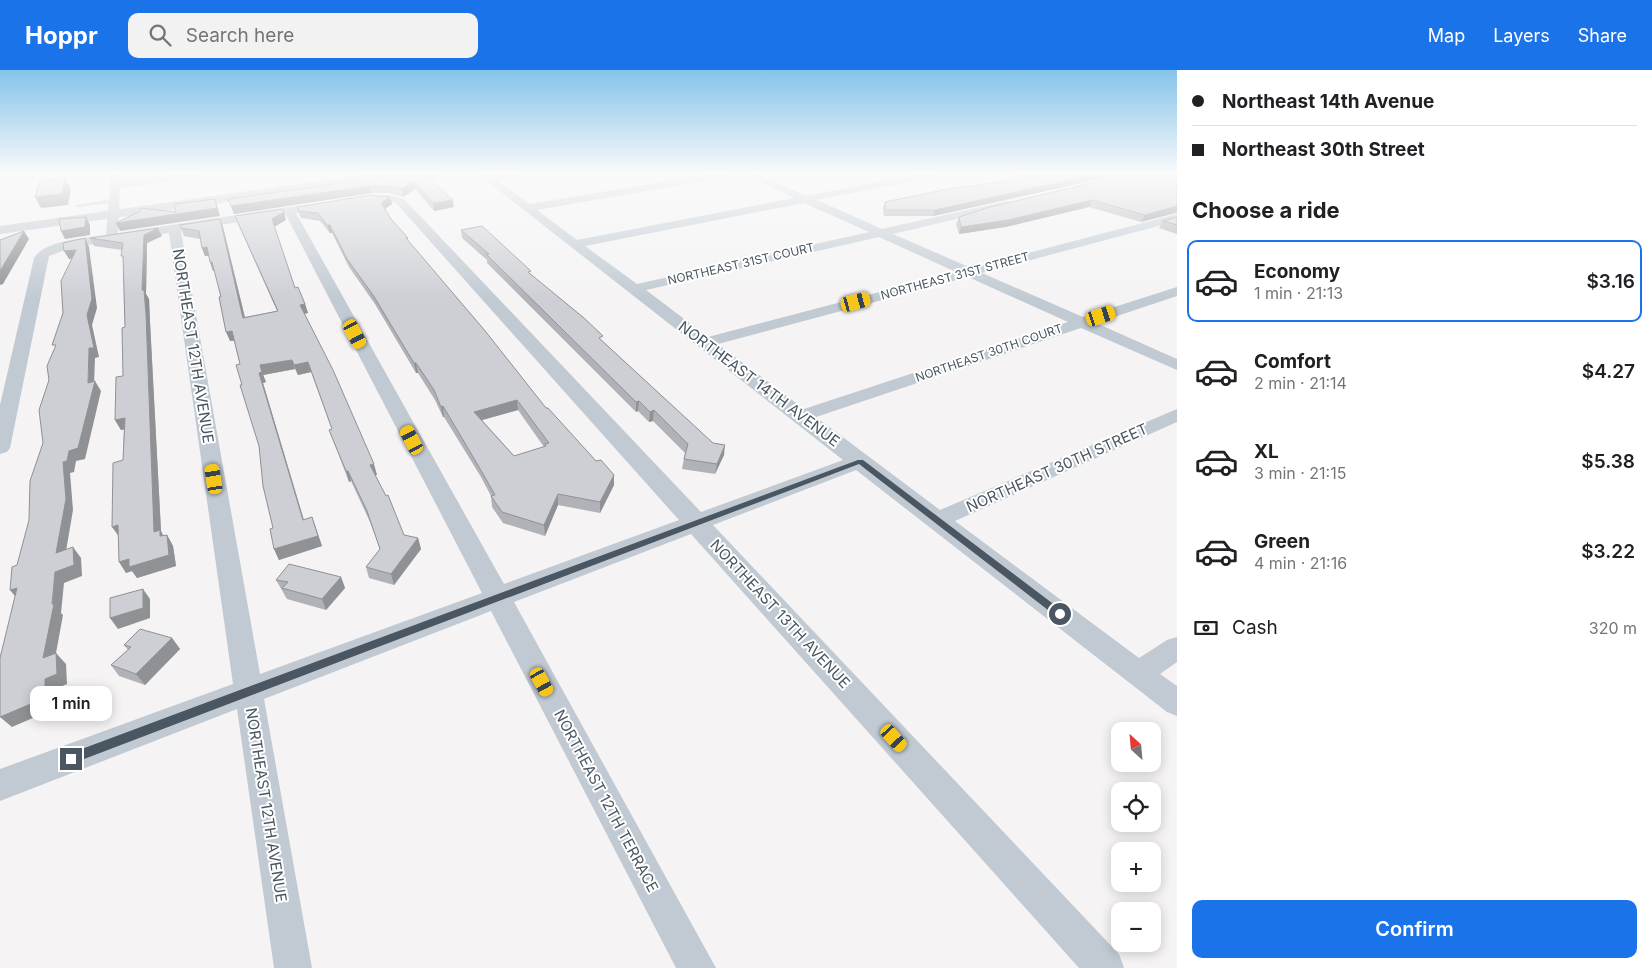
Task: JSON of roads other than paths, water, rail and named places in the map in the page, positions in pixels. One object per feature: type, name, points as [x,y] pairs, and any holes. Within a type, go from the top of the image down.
[{"type":"street","points":[[0,230],[73,216]]},
{"type":"street","points":[[112,237],[113,216]]},
{"type":"street","points":[[0,448],[41,258],[44,253],[55,248],[112,237],[251,216]]},
{"type":"street","name":"NORTHEAST 12TH TERRACE","points":[[292,216],[496,598],[697,968]]},
{"type":"street","name":"NORTHEAST 13TH AVENUE","points":[[414,216],[1105,968]]},
{"type":"street","name":"NORTHEAST 14TH AVENUE","points":[[537,216],[1177,704]]},
{"type":"street","points":[[574,244],[718,216]]},
{"type":"street","points":[[843,216],[1177,364]]},
{"type":"street","name":"NORTHEAST 31ST COURT","points":[[633,288],[953,216]]},
{"type":"street","name":"NORTHEAST 31ST STREET","points":[[704,343],[1177,217]]},
{"type":"street","name":"NORTHEAST 12TH AVENUE","points":[[174,228],[293,968]]},
{"type":"street","name":"NORTHEAST 30TH COURT","points":[[801,416],[1177,291]]},
{"type":"street","name":"NORTHEAST 30TH STREET","points":[[937,520],[1177,415]]},
{"type":"street","points":[[0,785],[860,461]]},
{"type":"street","points":[[1138,673],[1177,648]]}]
